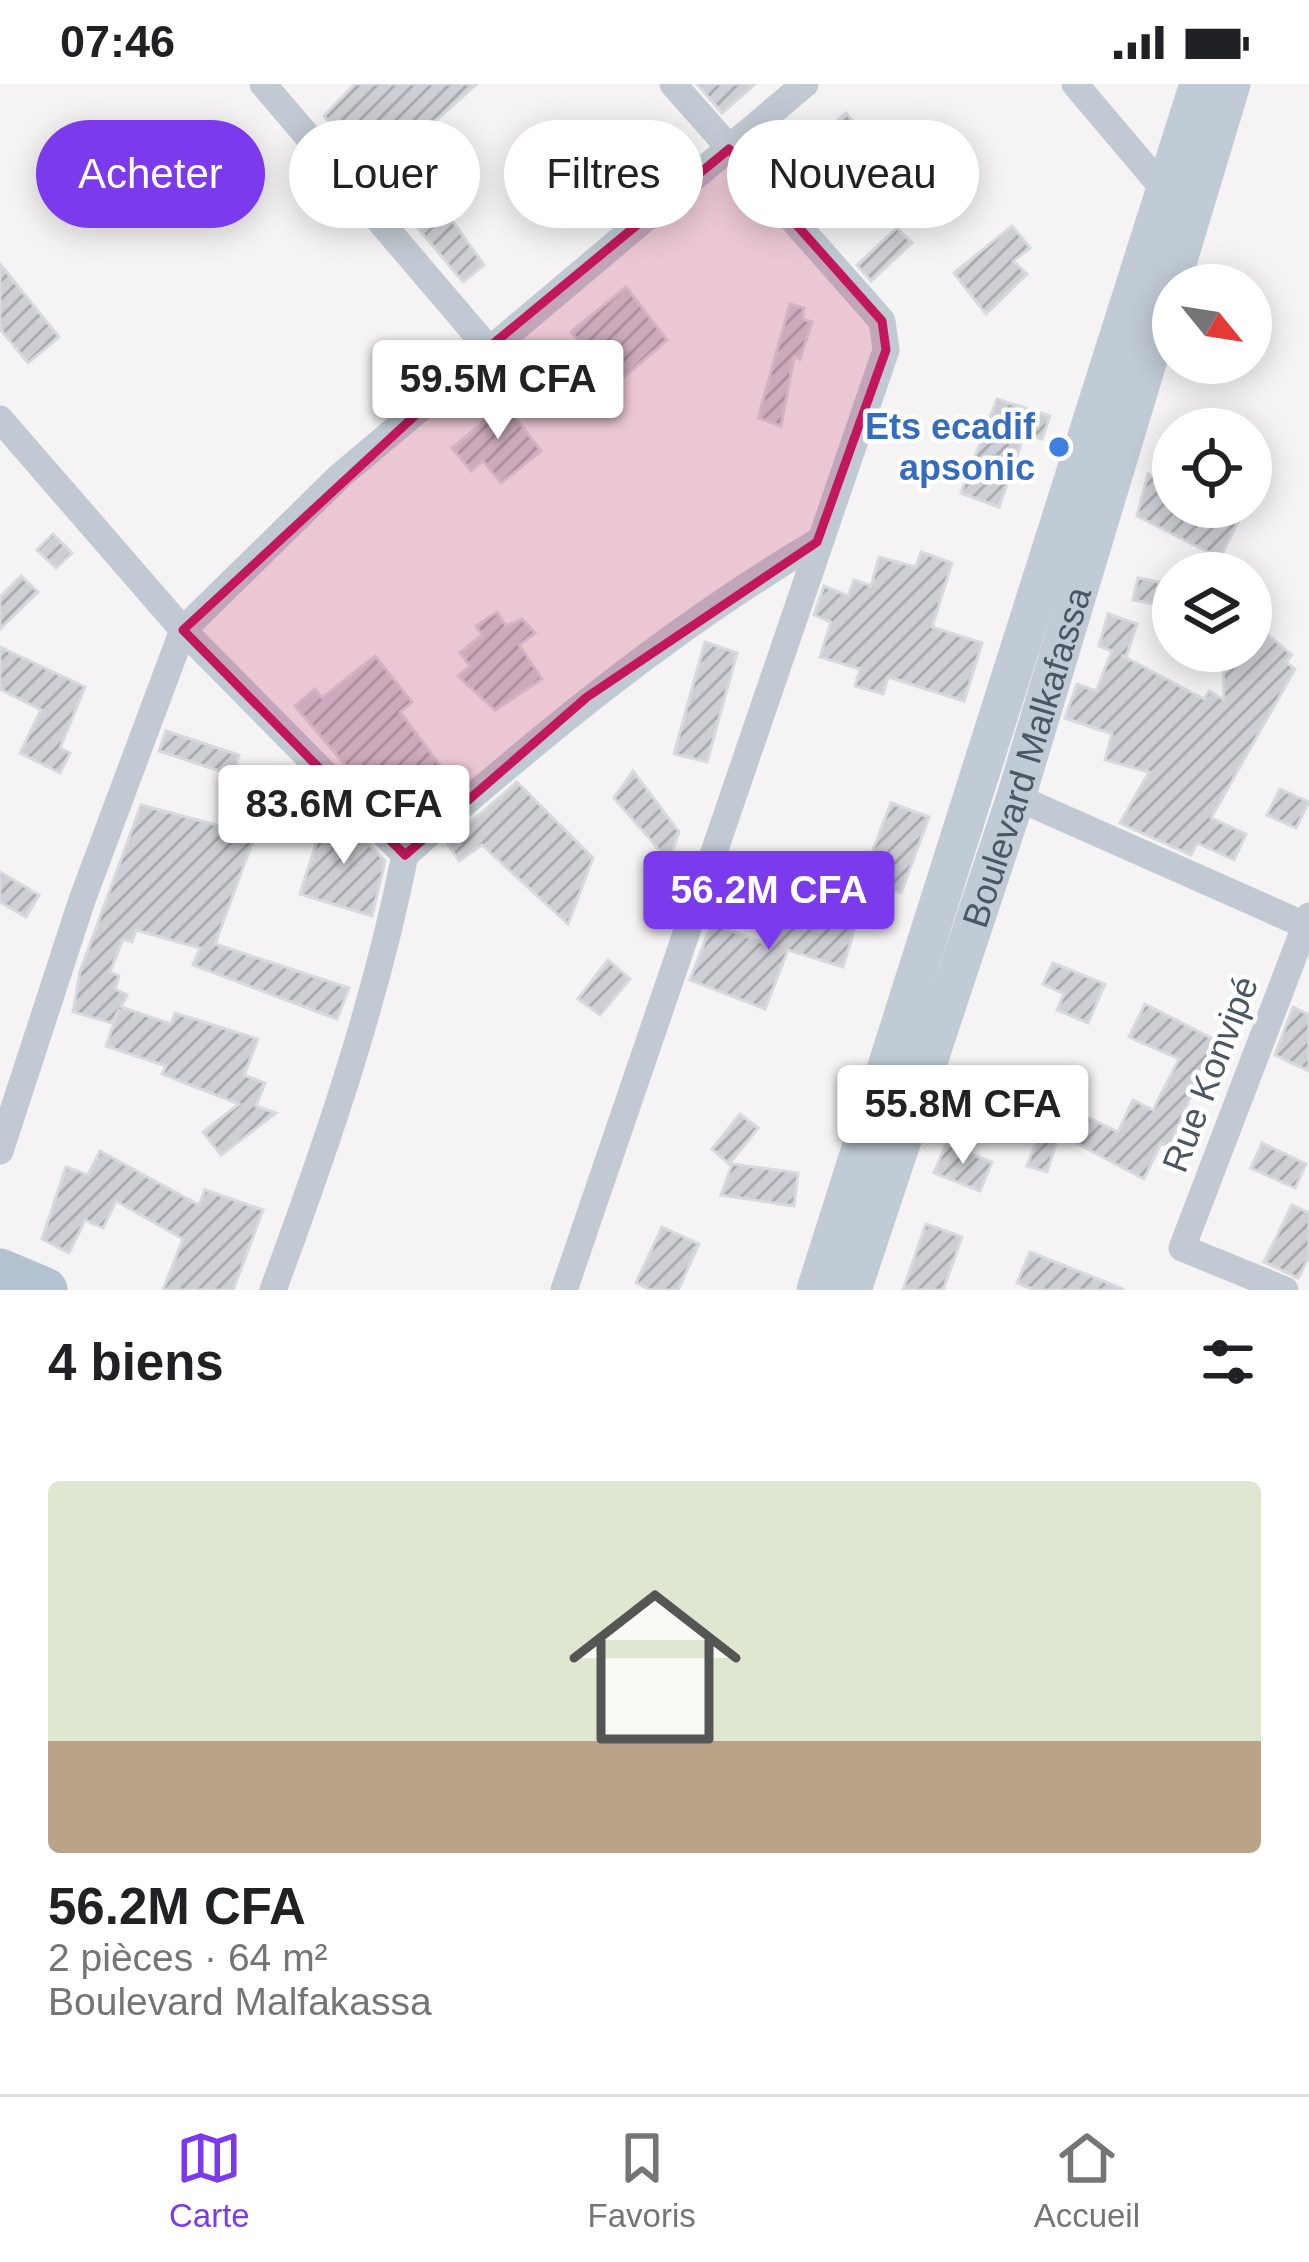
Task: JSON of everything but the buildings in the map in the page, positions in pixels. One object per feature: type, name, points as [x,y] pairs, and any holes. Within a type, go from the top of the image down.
[{"type":"main road","points":[[1177,205],[1199,84]]},
{"type":"main road","points":[[816,1290],[1177,205],[1232,84]]},
{"type":"main road","name":"Boulevard Malkafassa","points":[[852,1290],[1016,797],[1177,205]]},
{"type":"main road","points":[[0,1271],[45,1290]]},
{"type":"street","points":[[262,84],[488,348]]},
{"type":"street","points":[[673,84],[727,147]]},
{"type":"street","points":[[763,120],[805,84]]},
{"type":"street","points":[[1075,84],[1177,205]]},
{"type":"street","points":[[0,1151],[82,900],[183,629],[340,476],[727,151]]},
{"type":"street","points":[[564,1290],[886,350],[882,321],[799,228]]},
{"type":"street","points":[[0,419],[183,629],[406,855]]},
{"type":"street","points":[[273,1290],[326,1146],[384,961],[406,855],[587,697],[716,602],[817,542]]},
{"type":"street","points":[[1016,797],[1308,923]]},
{"type":"street","name":"Rue Konvipé","points":[[1285,1290],[1182,1248],[1308,923]]},
{"type":"highlighted area","points":[[729,149],[882,321],[886,350],[817,542],[587,697],[405,855],[183,630],[488,348]]},
{"type":"place","name":"Ets ecadif apsonic","points":[[1059,447]]}]
